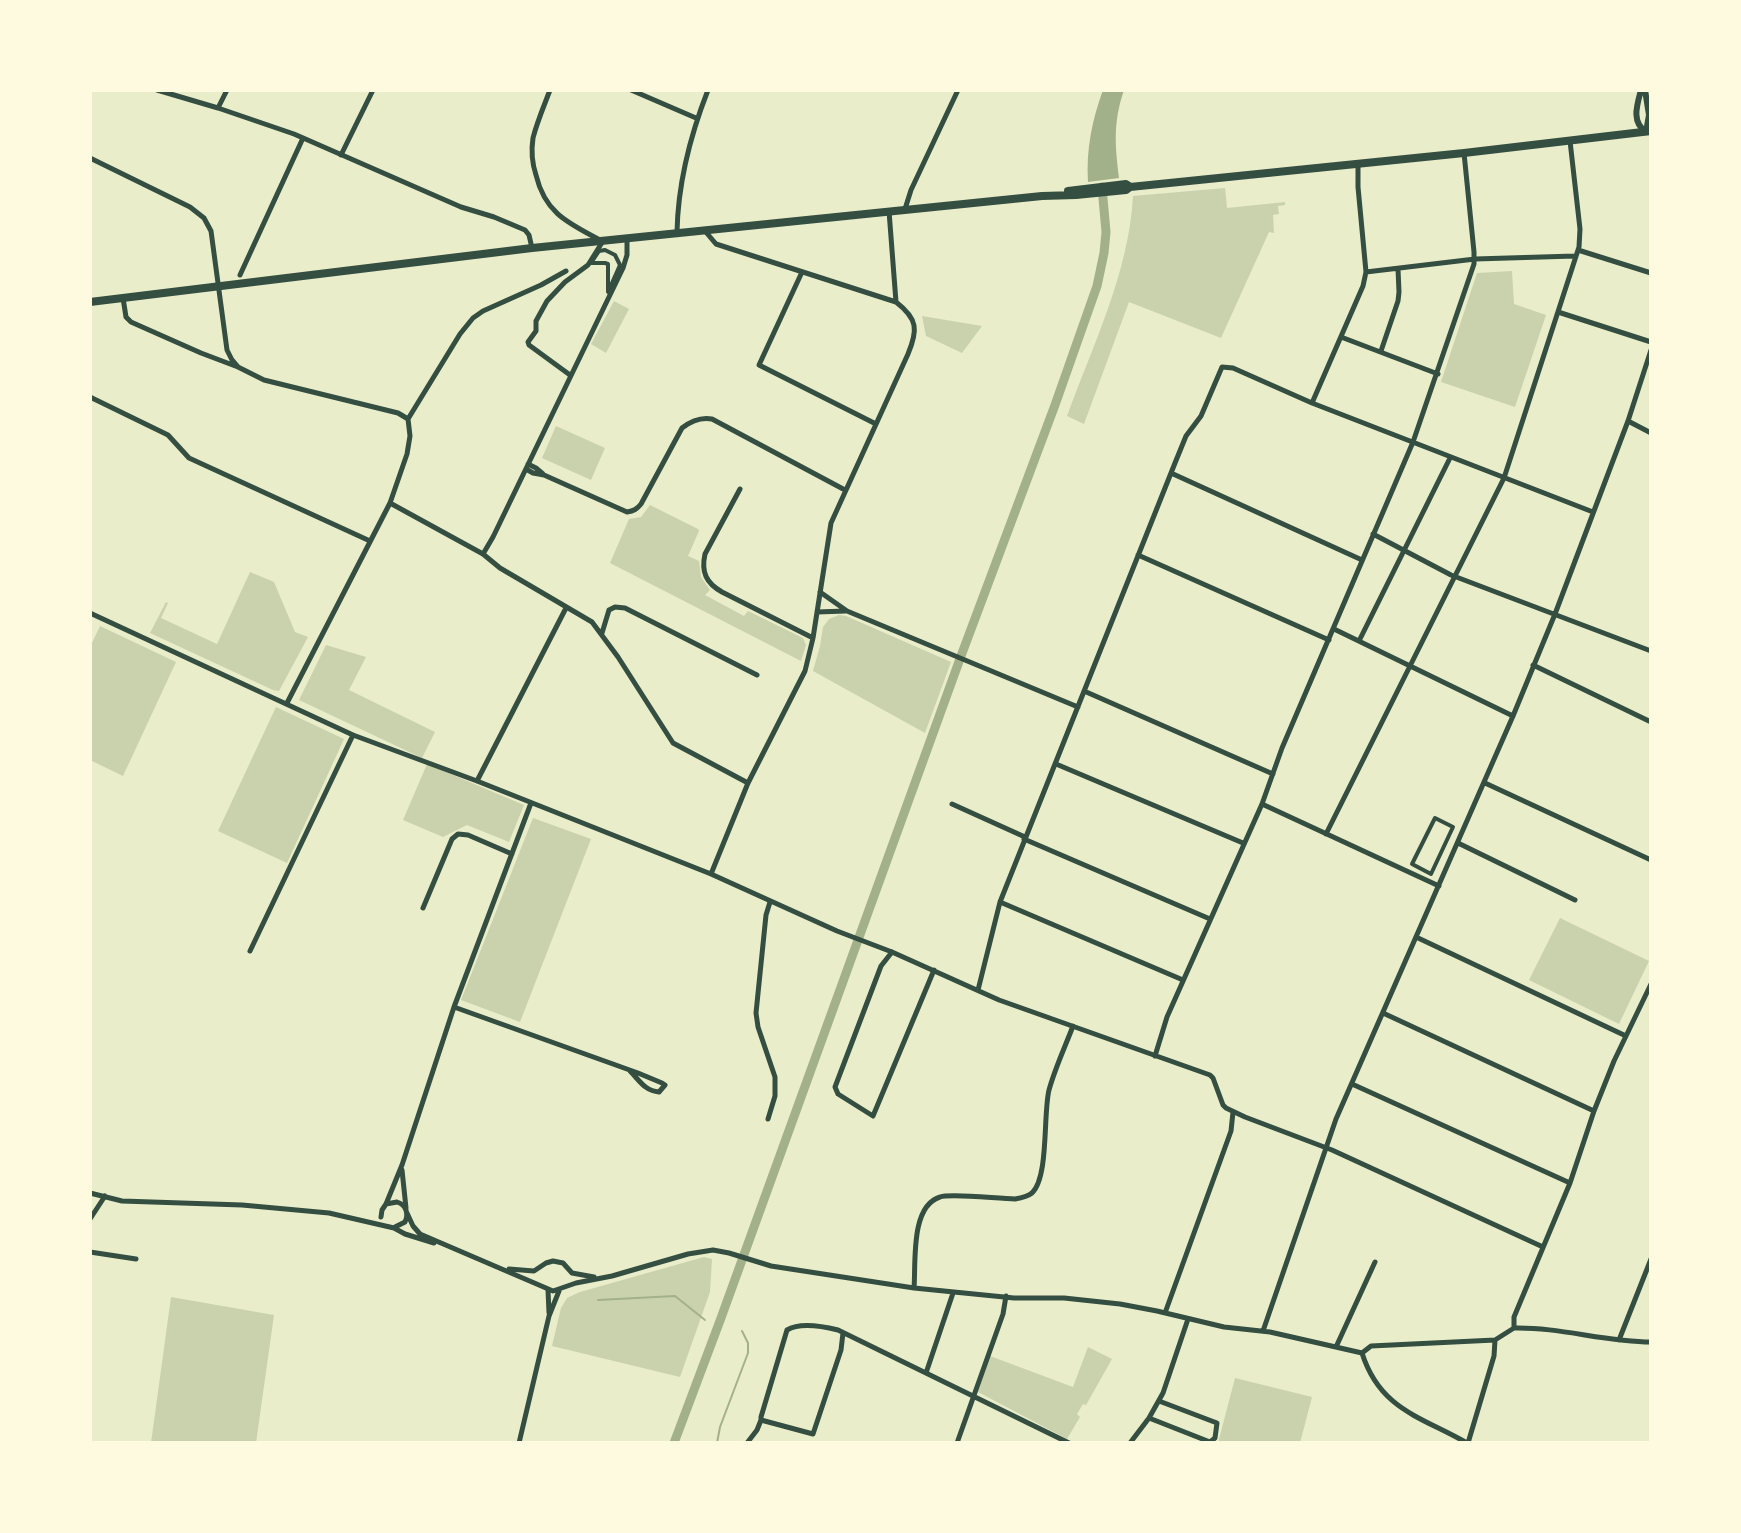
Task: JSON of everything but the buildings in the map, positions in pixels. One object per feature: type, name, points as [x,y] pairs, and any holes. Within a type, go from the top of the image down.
[{"type":"main road","points":[[90,302],[602,240],[1648,132]]},
{"type":"street","points":[[157,90],[303,138],[461,207],[525,230],[532,248]]},
{"type":"street","points":[[218,108],[227,90]]},
{"type":"street","points":[[341,155],[373,90]]},
{"type":"street","points":[[550,90],[532,143],[538,185],[546,201],[560,217],[602,240],[588,265],[565,282],[546,302],[536,321],[536,331],[528,342],[570,375]]},
{"type":"street","points":[[631,90],[696,118]]},
{"type":"street","points":[[677,232],[688,148],[708,90]]},
{"type":"street","points":[[905,209],[958,90]]},
{"type":"street","points":[[1643,90],[1649,115],[1648,132],[1636,122],[1643,90]]},
{"type":"street","points":[[240,275],[303,138]]},
{"type":"street","points":[[1326,834],[1504,478],[1576,253],[1580,229],[1570,141]]},
{"type":"street","points":[[1155,1056],[1167,1017],[1262,804],[1413,442],[1438,374],[1475,259],[1464,153]]},
{"type":"street","points":[[90,158],[201,215],[211,231],[227,350],[238,367]]},
{"type":"street","points":[[1312,403],[1363,286],[1366,272],[1358,162]]},
{"type":"street","points":[[889,210],[896,302]]},
{"type":"street","points":[[704,229],[716,244],[896,302],[908,311],[913,320],[914,338],[831,523],[805,671],[748,783],[711,874]]},
{"type":"street","points":[[483,554],[623,268],[627,238]]},
{"type":"street","points":[[605,250],[615,255],[620,265],[608,292],[608,264],[591,263],[599,251],[605,250]]},
{"type":"street","points":[[1366,272],[1475,259],[1576,253],[1651,273]]},
{"type":"street","points":[[1381,351],[1398,301],[1398,269]]},
{"type":"street","points":[[287,703],[390,503],[407,454],[410,436],[408,419],[460,334],[473,318],[566,271]]},
{"type":"street","points":[[802,272],[759,365],[876,424]]},
{"type":"street","points":[[123,298],[126,317],[131,322],[264,380],[381,408],[408,419]]},
{"type":"street","points":[[1558,312],[1651,342]]},
{"type":"street","points":[[1341,337],[1438,374]]},
{"type":"street","points":[[1263,1331],[1325,1147],[1485,783],[1555,614],[1628,421],[1651,350]]},
{"type":"street","points":[[978,990],[1000,902],[1025,838],[1186,436],[1201,416],[1222,367],[1233,368],[1312,403],[1593,512]]},
{"type":"street","points":[[90,397],[168,435],[189,458],[370,541]]},
{"type":"street","points":[[527,466],[533,473],[627,512],[635,510],[677,434],[688,423],[705,418],[845,490]]},
{"type":"street","points":[[1628,421],[1651,433]]},
{"type":"street","points":[[1359,641],[1450,458]]},
{"type":"street","points":[[1171,473],[1362,560]]},
{"type":"street","points":[[740,489],[705,554],[703,564],[707,579],[713,587],[813,638]]},
{"type":"street","points":[[390,503],[483,554],[500,568],[592,622],[637,684],[673,743],[748,783]]},
{"type":"street","points":[[1373,534],[1455,576],[1651,651]]},
{"type":"street","points":[[1138,555],[1329,640]]},
{"type":"street","points":[[819,592],[847,611],[1078,707]]},
{"type":"street","points":[[477,781],[566,608]]},
{"type":"street","points":[[602,634],[609,610],[625,608],[757,675]]},
{"type":"street","points":[[817,612],[847,611]]},
{"type":"street","points":[[90,613],[353,735],[711,874],[999,1000],[1212,1077],[1223,1105],[1233,1112],[1325,1147],[1543,1247]]},
{"type":"street","points":[[1334,629],[1513,716]]},
{"type":"street","points":[[1533,665],[1651,722]]},
{"type":"street","points":[[1084,691],[1273,774]]},
{"type":"street","points":[[250,951],[353,735]]},
{"type":"street","points":[[1056,764],[1243,843]]},
{"type":"street","points":[[1485,783],[1651,860]]},
{"type":"street","points":[[381,1217],[402,1165],[454,1007],[531,803]]},
{"type":"street","points":[[952,804],[1210,919]]},
{"type":"street","points":[[1262,804],[1439,886]]},
{"type":"street","points":[[1435,818],[1453,827],[1431,874],[1412,864],[1435,818]]},
{"type":"street","points":[[423,908],[452,839],[458,834],[468,835],[512,854]]},
{"type":"street","points":[[1458,843],[1575,900]]},
{"type":"street","points":[[768,1119],[775,1096],[775,1077],[758,1027],[756,1005],[770,902]]},
{"type":"street","points":[[1000,902],[1183,980]]},
{"type":"street","points":[[1416,937],[1626,1036]]},
{"type":"street","points":[[892,952],[881,966],[835,1087],[838,1094],[873,1116],[934,970]]},
{"type":"street","points":[[1514,1328],[1514,1317],[1570,1183],[1594,1111],[1651,984]]},
{"type":"street","points":[[454,1007],[630,1071],[662,1083],[664,1088],[657,1092],[648,1089],[630,1071]]},
{"type":"street","points":[[1383,1013],[1594,1111]]},
{"type":"street","points":[[914,1288],[918,1224],[931,1201],[945,1196],[1015,1199],[1032,1193],[1037,1186],[1042,1167],[1050,1087],[1073,1026]]},
{"type":"street","points":[[1352,1084],[1570,1183]]},
{"type":"street","points":[[1165,1313],[1231,1131],[1233,1112]]},
{"type":"street","points":[[1231,1131],[1245,1117]]},
{"type":"street","points":[[391,1227],[402,1225],[407,1218],[402,1165]]},
{"type":"street","points":[[92,1194],[122,1201],[307,1210],[366,1220],[447,1246]]},
{"type":"street","points":[[90,1219],[105,1196]]},
{"type":"street","points":[[386,1204],[397,1202],[406,1211],[416,1231],[546,1289],[559,1291]]},
{"type":"street","points":[[366,1220],[381,1217]]},
{"type":"street","points":[[381,1217],[391,1227]]},
{"type":"street","points":[[565,1286],[713,1250],[762,1265],[914,1288],[1014,1298],[1093,1301],[1224,1327],[1263,1331],[1362,1353]]},
{"type":"street","points":[[90,1252],[136,1259]]},
{"type":"street","points":[[1619,1340],[1651,1259]]},
{"type":"street","points":[[501,1268],[534,1271],[553,1261],[563,1263],[569,1278],[559,1291],[549,1316],[519,1443]]},
{"type":"street","points":[[1336,1347],[1375,1262]]},
{"type":"street","points":[[540,1268],[539,1281],[546,1289],[549,1316]]},
{"type":"street","points":[[567,1269],[576,1275],[599,1278]]},
{"type":"street","points":[[926,1373],[953,1293]]},
{"type":"street","points":[[957,1443],[1003,1314],[1006,1296]]},
{"type":"street","points":[[1130,1443],[1159,1401],[1188,1319]]},
{"type":"street","points":[[747,1443],[761,1420],[787,1330],[796,1325],[832,1328],[1069,1443]]},
{"type":"street","points":[[1362,1353],[1371,1346],[1495,1340],[1514,1328],[1651,1342]]},
{"type":"street","points":[[761,1420],[813,1434],[841,1350],[843,1333]]},
{"type":"street","points":[[841,1350],[852,1338]]},
{"type":"street","points":[[1362,1353],[1384,1394],[1394,1404],[1468,1443],[1494,1356],[1495,1340]]},
{"type":"street","points":[[1149,1418],[1210,1442],[1215,1438],[1217,1423],[1159,1401]]},
{"type":"shaded area","points":[[1103,90],[1124,90],[1116,134],[1119,178],[1088,182],[1091,135]]},
{"type":"shaded area","points":[[1225,188],[1227,208],[1285,202],[1285,205],[1278,206],[1279,214],[1273,215],[1274,233],[1269,232],[1221,338],[1129,302],[1084,424],[1067,416],[1117,280],[1125,252],[1133,196]]},
{"type":"shaded area","points":[[1512,271],[1514,304],[1546,315],[1515,407],[1441,382],[1477,273]]},
{"type":"shaded area","points":[[614,301],[629,309],[606,353],[591,344]]},
{"type":"shaded area","points":[[922,316],[982,326],[962,353],[926,336]]},
{"type":"shaded area","points":[[556,426],[605,448],[591,480],[542,458]]},
{"type":"shaded area","points":[[650,505],[698,529],[688,556],[699,561],[701,577],[710,590],[705,595],[744,616],[748,611],[803,638],[806,645],[801,661],[610,563],[629,519],[641,517]]},
{"type":"shaded area","points":[[250,572],[274,582],[295,632],[308,637],[279,691],[150,633],[166,602],[161,618],[217,644]]},
{"type":"shaded area","points":[[839,615],[951,662],[925,733],[813,671],[823,627],[829,619]]},
{"type":"shaded area","points":[[100,626],[176,662],[123,776],[90,760],[90,647]]},
{"type":"shaded area","points":[[326,645],[366,657],[349,690],[435,732],[422,758],[299,700]]},
{"type":"shaded area","points":[[276,707],[344,739],[287,863],[218,831]]},
{"type":"shaded area","points":[[427,764],[524,805],[509,842],[467,825],[443,837],[403,820]]},
{"type":"shaded area","points":[[533,818],[591,839],[520,1022],[461,1000]]},
{"type":"shaded area","points":[[1560,918],[1649,961],[1619,1024],[1529,980]]},
{"type":"shaded area","points":[[704,1257],[712,1259],[710,1292],[680,1377],[552,1346],[561,1308],[567,1298]]},
{"type":"shaded area","points":[[171,1297],[274,1315],[256,1443],[151,1443]]},
{"type":"shaded area","points":[[1088,1347],[1112,1359],[1086,1405],[1083,1404],[1077,1414],[1080,1417],[1067,1439],[978,1392],[990,1356],[1073,1387]]},
{"type":"shaded area","points":[[1235,1378],[1312,1397],[1300,1443],[1218,1443]]},
{"type":"waterway","points":[[674,1443],[1097,286],[1106,232],[1102,187]]},
{"type":"waterway","points":[[598,1300],[675,1296],[705,1320]]},
{"type":"waterway","points":[[717,1443],[748,1353],[748,1343],[742,1331]]}]
